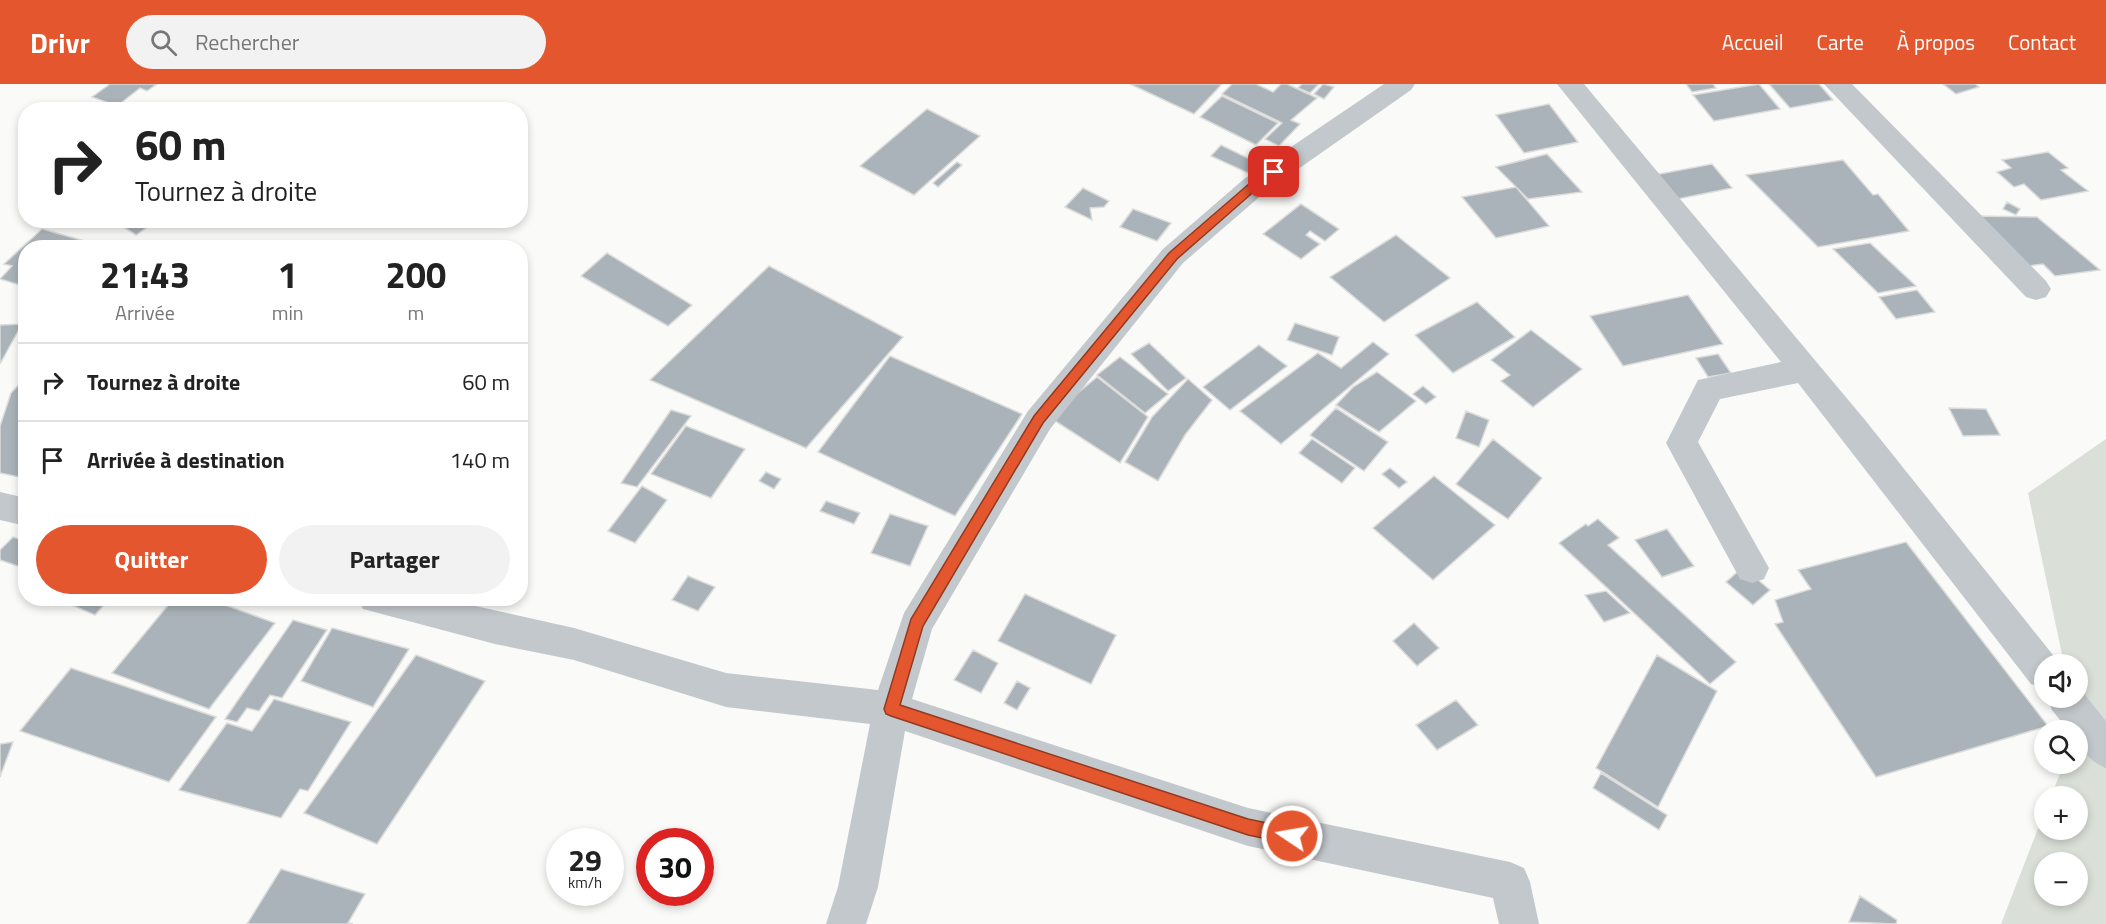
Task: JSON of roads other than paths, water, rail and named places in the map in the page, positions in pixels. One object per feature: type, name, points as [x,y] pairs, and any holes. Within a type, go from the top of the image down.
[{"type":"street","points":[[1570,84],[1805,369],[2034,659]]},
{"type":"street","points":[[1838,84],[2036,289]]},
{"type":"street","points":[[846,924],[858,887],[891,709],[916,624],[1046,411],[1173,256],[1254,186],[1389,87]]},
{"type":"street","points":[[1752,568],[1682,443],[1709,389],[1805,369]]},
{"type":"street","points":[[0,506],[18,510]]},
{"type":"street","points":[[407,606],[495,628],[574,644],[726,690],[891,709],[1248,827],[1510,882],[1519,924]]},
{"type":"street","points":[[2073,708],[2106,750]]}]
